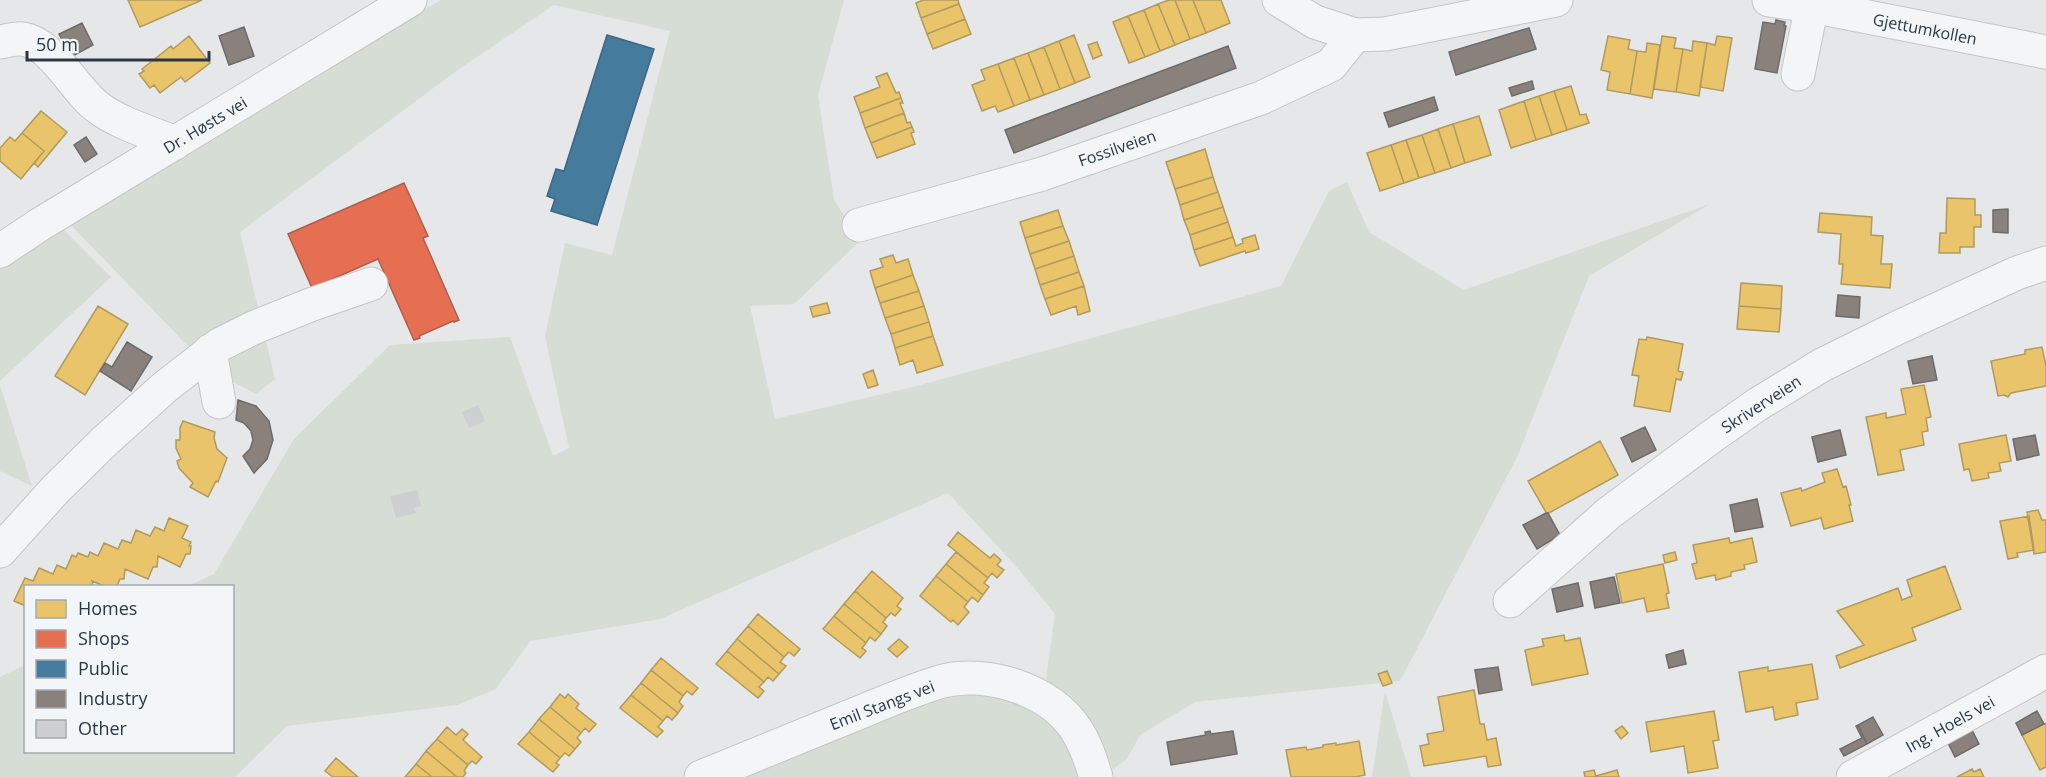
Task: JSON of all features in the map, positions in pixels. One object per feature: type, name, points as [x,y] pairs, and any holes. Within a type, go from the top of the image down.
[{"type":"street","name":"Dr. Høsts vei","points":[[0,251],[39,225],[410,0]]},
{"type":"street","points":[[1279,0],[1315,22],[1355,35],[1385,34],[1556,0]]},
{"type":"street","name":"Gjettumkollen","points":[[1768,0],[1812,3],[2046,52]]},
{"type":"street","points":[[1798,74],[1812,3]]},
{"type":"street","name":"Fossilveien","points":[[860,225],[1042,174],[1261,98],[1331,65],[1355,35]]},
{"type":"street","points":[[0,42],[20,38],[34,42],[49,54],[97,108],[118,121],[175,143]]},
{"type":"street","name":"Skriverveien","points":[[1510,601],[1609,513],[1711,436],[1758,404],[1822,365],[1899,327],[2017,273],[2046,263]]},
{"type":"street","points":[[0,551],[55,490],[106,440],[165,387],[214,348],[253,328],[371,284]]},
{"type":"street","points":[[214,348],[219,402]]},
{"type":"street","name":"Ing. Hoels vei","points":[[1853,777],[2046,671]]},
{"type":"street","name":"Emil Stangs vei","points":[[700,777],[900,696],[945,681],[982,678],[1012,684],[1035,693],[1057,709],[1076,729],[1089,754],[1096,777]]},
{"type":"shaded area","points":[[441,0],[844,0],[818,95],[834,200],[860,241],[794,304],[750,306],[775,419],[913,387],[1281,286],[1329,191],[1347,182],[1369,232],[1464,290],[1710,204],[1589,276],[1517,457],[1400,681],[1195,702],[1140,735],[1127,759],[1113,769],[1094,727],[1046,679],[1055,614],[1016,566],[948,493],[660,619],[530,641],[496,689],[457,705],[287,726],[235,777],[0,777],[0,677],[24,665],[24,753],[234,753],[234,585],[190,585],[214,574],[294,439],[390,345],[510,337],[553,456],[569,448],[545,336],[565,243],[612,255],[670,31],[554,5],[459,69],[240,232],[275,379],[256,394],[212,371],[66,220],[179,150]]},
{"type":"shaded area","points":[[59,225],[111,277],[0,381],[0,266]]},
{"type":"shaded area","points":[[0,385],[32,486],[0,471]]},
{"type":"shaded area","points":[[990,684],[1051,722],[1069,747],[1083,777],[719,777],[901,703]]},
{"type":"shaded area","points":[[1385,691],[1411,777],[1372,777]]},
{"type":"building: Homes","points":[[128,0],[202,0],[140,27]]},
{"type":"building: Homes","points":[[923,0],[958,0],[959,4],[921,18],[916,3]]},
{"type":"building: Homes","points":[[1175,0],[1190,39],[1175,45],[1158,4]]},
{"type":"building: Homes","points":[[1175,0],[1193,0],[1206,33],[1190,39]]},
{"type":"building: Homes","points":[[1193,0],[1221,0],[1230,23],[1206,33]]},
{"type":"building: Homes","points":[[959,4],[965,19],[927,34],[921,18]]},
{"type":"building: Homes","points":[[1158,4],[1175,45],[1160,51],[1144,10]]},
{"type":"building: Homes","points":[[1144,10],[1160,51],[1145,57],[1128,16]]},
{"type":"building: Homes","points":[[1128,16],[1145,57],[1129,63],[1113,22]]},
{"type":"building: Homes","points":[[965,19],[971,34],[933,49],[927,34]]},
{"type":"building: Homes","points":[[1074,35],[1090,77],[1075,83],[1059,41]]},
{"type":"building: Homes","points":[[189,36],[210,63],[185,82],[181,77],[160,93],[154,85],[150,88],[139,74],[144,71],[142,69],[171,46],[173,49]]},
{"type":"building: Homes","points":[[1608,36],[1630,40],[1628,49],[1637,51],[1630,94],[1607,90],[1610,72],[1601,70]]},
{"type":"building: Homes","points":[[1662,36],[1676,38],[1674,48],[1683,49],[1676,92],[1654,89]]},
{"type":"building: Homes","points":[[1717,36],[1732,38],[1723,91],[1700,87],[1707,43],[1715,45]]},
{"type":"building: Homes","points":[[1059,41],[1075,83],[1060,89],[1044,47]]},
{"type":"building: Homes","points":[[1693,41],[1707,43],[1699,96],[1676,92],[1683,49],[1692,51]]},
{"type":"building: Homes","points":[[1097,42],[1102,55],[1093,59],[1088,45]]},
{"type":"building: Homes","points":[[1647,43],[1660,45],[1652,98],[1630,94],[1637,51],[1646,52]]},
{"type":"building: Homes","points":[[1044,47],[1060,89],[1044,95],[1028,53]]},
{"type":"building: Homes","points":[[1028,53],[1044,95],[1030,100],[1014,58]]},
{"type":"building: Homes","points":[[1014,58],[1030,100],[1014,106],[998,64]]},
{"type":"building: Homes","points":[[998,64],[1014,106],[998,112],[995,106],[982,111],[972,85],[985,80],[981,70]]},
{"type":"building: Homes","points":[[887,73],[896,93],[899,92],[901,98],[860,113],[854,97],[880,87],[876,77]]},
{"type":"building: Homes","points":[[1571,86],[1580,115],[1586,114],[1589,123],[1567,130],[1554,91]]},
{"type":"building: Homes","points":[[1554,91],[1567,130],[1552,135],[1539,96]]},
{"type":"building: Homes","points":[[1539,96],[1552,135],[1536,140],[1524,101]]},
{"type":"building: Homes","points":[[901,98],[903,103],[900,103],[904,113],[865,128],[860,113]]},
{"type":"building: Homes","points":[[1524,101],[1536,140],[1511,148],[1499,110]]},
{"type":"building: Homes","points":[[41,111],[67,132],[38,167],[34,163],[44,151],[22,133]]},
{"type":"building: Homes","points":[[904,113],[907,123],[910,122],[912,127],[871,143],[865,128]]},
{"type":"building: Homes","points":[[1479,116],[1491,155],[1465,163],[1453,124]]},
{"type":"building: Homes","points":[[1453,124],[1465,163],[1451,168],[1438,129]]},
{"type":"building: Homes","points":[[912,127],[914,132],[911,133],[915,144],[877,158],[871,143]]},
{"type":"building: Homes","points":[[1438,129],[1451,168],[1435,173],[1422,135]]},
{"type":"building: Homes","points":[[22,133],[44,151],[21,179],[0,161],[0,148],[10,137],[15,141]]},
{"type":"building: Homes","points":[[1422,135],[1435,173],[1419,178],[1406,140]]},
{"type":"building: Homes","points":[[1406,140],[1419,178],[1404,183],[1391,145]]},
{"type":"building: Homes","points":[[1391,145],[1404,183],[1380,191],[1367,153]]},
{"type":"building: Homes","points":[[1205,149],[1213,177],[1175,189],[1166,162]]},
{"type":"building: Homes","points":[[1213,177],[1218,192],[1180,205],[1175,189]]},
{"type":"building: Homes","points":[[1218,192],[1223,207],[1184,220],[1180,205]]},
{"type":"building: Homes","points":[[1947,198],[1975,199],[1975,215],[1981,215],[1981,227],[1974,227],[1974,247],[1960,247],[1960,253],[1939,253],[1940,233],[1946,233]]},
{"type":"building: Homes","points":[[1223,207],[1228,222],[1190,235],[1184,220]]},
{"type":"building: Homes","points":[[1058,210],[1063,226],[1025,238],[1020,222]]},
{"type":"building: Homes","points":[[1820,213],[1872,217],[1871,235],[1883,236],[1881,264],[1892,264],[1890,288],[1841,284],[1843,264],[1839,264],[1841,234],[1818,232]]},
{"type":"building: Homes","points":[[1228,222],[1233,237],[1194,250],[1190,235]]},
{"type":"building: Homes","points":[[1063,226],[1069,241],[1030,254],[1025,238]]},
{"type":"building: Homes","points":[[1255,235],[1259,249],[1246,253],[1245,251],[1200,266],[1194,250],[1233,237],[1236,246],[1243,243],[1242,239]]},
{"type":"building: Homes","points":[[1069,241],[1074,256],[1035,269],[1030,254]]},
{"type":"building: Homes","points":[[893,255],[896,263],[908,259],[913,275],[875,288],[870,271],[883,267],[880,259]]},
{"type":"building: Homes","points":[[1074,256],[1079,272],[1040,285],[1035,269]]},
{"type":"building: Homes","points":[[1079,272],[1084,286],[1045,299],[1040,285]]},
{"type":"building: Homes","points":[[913,275],[919,291],[880,303],[875,288]]},
{"type":"building: Homes","points":[[1741,283],[1782,286],[1781,309],[1739,306]]},
{"type":"building: Homes","points":[[1084,286],[1090,311],[1078,315],[1076,306],[1051,315],[1045,299]]},
{"type":"building: Homes","points":[[919,291],[924,306],[885,318],[880,303]]},
{"type":"building: Homes","points":[[827,303],[830,313],[813,317],[810,307]]},
{"type":"building: Homes","points":[[98,306],[128,324],[85,395],[55,376]]},
{"type":"building: Homes","points":[[924,306],[929,322],[891,334],[885,318]]},
{"type":"building: Homes","points":[[1739,306],[1781,309],[1779,332],[1737,329]]},
{"type":"building: Homes","points":[[929,322],[933,336],[895,348],[891,334]]},
{"type":"building: Homes","points":[[933,336],[943,365],[917,373],[913,360],[900,365],[895,348]]},
{"type":"building: Homes","points":[[1647,337],[1683,344],[1678,371],[1683,372],[1681,380],[1676,379],[1670,412],[1634,406],[1639,376],[1632,375],[1639,339],[1646,340]]},
{"type":"building: Homes","points":[[2042,347],[2046,366],[2046,386],[2011,393],[2008,397],[1998,396],[1991,361],[2025,354],[2025,350]]},
{"type":"building: Homes","points":[[873,370],[878,385],[868,388],[863,374]]},
{"type":"building: Homes","points":[[1924,385],[1931,417],[1926,418],[1928,431],[1922,432],[1924,445],[1900,450],[1904,470],[1878,475],[1866,417],[1886,413],[1886,418],[1906,414],[1901,389]]},
{"type":"building: Homes","points":[[183,421],[215,432],[217,449],[227,458],[218,482],[216,481],[208,497],[190,487],[193,483],[179,468],[177,461],[181,459],[176,448],[176,440],[180,440],[180,428]]},
{"type":"building: Homes","points":[[2006,435],[2011,461],[1999,463],[2001,471],[1988,473],[1989,478],[1972,481],[1969,469],[1964,470],[1959,444]]},
{"type":"building: Homes","points":[[1600,441],[1618,475],[1547,514],[1528,481]]},
{"type":"building: Homes","points":[[1837,469],[1843,487],[1846,486],[1853,521],[1824,529],[1821,518],[1791,526],[1781,493],[1801,488],[1802,491],[1825,482],[1822,473]]},
{"type":"building: Homes","points":[[2038,510],[2042,520],[2046,520],[2046,552],[2034,554],[2027,512]]},
{"type":"building: Homes","points":[[2029,516],[2034,550],[2017,553],[2018,557],[2008,559],[2000,521]]},
{"type":"building: Homes","points":[[169,518],[188,526],[182,538],[191,542],[190,554],[186,554],[180,567],[158,556],[157,567],[153,567],[148,579],[125,569],[124,579],[120,579],[117,585],[102,585],[92,581],[93,585],[24,585],[24,605],[14,601],[25,578],[33,581],[39,568],[53,574],[57,565],[66,569],[72,555],[76,557],[78,553],[88,557],[90,552],[98,556],[104,543],[118,549],[122,540],[131,543],[136,530],[150,536],[155,527],[164,531]]},
{"type":"building: Homes","points":[[958,532],[990,558],[994,554],[1001,560],[997,565],[1004,570],[997,578],[992,573],[988,578],[948,545]]},
{"type":"building: Homes","points":[[1729,538],[1730,543],[1752,538],[1757,562],[1744,565],[1745,569],[1731,572],[1731,576],[1716,580],[1715,575],[1696,579],[1692,564],[1697,563],[1693,545]]},
{"type":"building: Homes","points":[[956,552],[988,578],[984,583],[989,587],[983,595],[946,564]]},
{"type":"building: Homes","points":[[1675,552],[1677,560],[1665,563],[1663,555]]},
{"type":"building: Homes","points":[[946,564],[983,595],[978,602],[972,597],[968,602],[936,576]]},
{"type":"building: Homes","points":[[1663,564],[1669,593],[1666,594],[1669,608],[1647,612],[1644,598],[1622,603],[1616,574]]},
{"type":"building: Homes","points":[[1945,566],[1961,609],[1912,628],[1916,640],[1840,668],[1836,656],[1864,645],[1837,611],[1898,588],[1902,600],[1912,596],[1907,580]]},
{"type":"building: Homes","points":[[872,571],[903,598],[897,606],[901,609],[895,616],[891,613],[886,618],[855,591]]},
{"type":"building: Homes","points":[[936,576],[968,602],[964,607],[969,612],[958,625],[953,620],[951,622],[920,596]]},
{"type":"building: Homes","points":[[855,591],[886,618],[883,622],[887,626],[881,634],[844,604]]},
{"type":"building: Homes","points":[[844,604],[881,634],[875,641],[870,637],[866,643],[834,616]]},
{"type":"building: Homes","points":[[758,614],[800,649],[794,656],[789,652],[784,657],[748,626]]},
{"type":"building: Homes","points":[[834,616],[866,643],[862,648],[866,651],[860,658],[823,629]]},
{"type":"building: Homes","points":[[748,626],[784,657],[780,662],[786,666],[779,674],[737,639]]},
{"type":"building: Homes","points":[[1564,635],[1565,641],[1580,638],[1588,674],[1532,685],[1525,650],[1544,646],[1542,639]]},
{"type":"building: Homes","points":[[737,639],[779,674],[773,681],[768,677],[764,682],[727,651]]},
{"type":"building: Homes","points":[[899,639],[908,647],[897,657],[888,649]]},
{"type":"building: Homes","points":[[727,651],[764,682],[759,687],[764,691],[758,698],[716,664]]},
{"type":"building: Homes","points":[[661,658],[698,688],[692,695],[687,691],[683,696],[651,670]]},
{"type":"building: Homes","points":[[1812,664],[1818,699],[1796,703],[1798,715],[1775,720],[1773,707],[1746,712],[1739,672],[1768,667],[1768,671]]},
{"type":"building: Homes","points":[[651,670],[683,696],[679,702],[683,706],[678,713],[641,683]]},
{"type":"building: Homes","points":[[1387,671],[1392,683],[1383,686],[1378,674]]},
{"type":"building: Homes","points":[[641,683],[678,713],[672,720],[667,716],[663,721],[631,695]]},
{"type":"building: Homes","points":[[1474,690],[1480,724],[1484,724],[1487,740],[1496,738],[1501,765],[1488,767],[1486,756],[1424,766],[1420,746],[1429,744],[1427,734],[1444,731],[1438,697]]},
{"type":"building: Homes","points":[[560,694],[565,698],[568,694],[579,704],[576,708],[596,724],[589,732],[585,728],[581,733],[550,707]]},
{"type":"building: Homes","points":[[631,695],[663,721],[658,727],[663,731],[657,737],[620,708]]},
{"type":"building: Homes","points":[[550,707],[581,733],[577,738],[581,742],[575,749],[539,719]]},
{"type":"building: Homes","points":[[1714,711],[1719,740],[1713,741],[1718,768],[1688,773],[1684,746],[1651,752],[1646,722]]},
{"type":"building: Homes","points":[[539,719],[575,749],[569,756],[565,753],[560,758],[529,732]]},
{"type":"building: Homes","points":[[2046,723],[2046,767],[2040,770],[2022,735]]},
{"type":"building: Homes","points":[[1622,726],[1628,733],[1621,739],[1615,731]]},
{"type":"building: Homes","points":[[447,727],[456,735],[462,729],[468,734],[463,740],[482,757],[476,764],[472,761],[468,765],[437,739]]},
{"type":"building: Homes","points":[[529,732],[560,758],[556,763],[559,765],[553,772],[518,744]]},
{"type":"building: Homes","points":[[437,739],[468,765],[463,777],[457,777],[426,751]]},
{"type":"building: Homes","points":[[1359,741],[1365,775],[1291,777],[1286,750],[1306,747],[1307,750],[1323,747],[1323,745]]},
{"type":"building: Homes","points":[[426,751],[457,777],[432,777],[416,764]]},
{"type":"building: Homes","points":[[336,758],[358,777],[333,777],[325,771]]},
{"type":"building: Homes","points":[[416,764],[432,777],[405,777]]},
{"type":"building: Homes","points":[[1972,769],[1974,772],[1980,769],[1984,777],[1957,777]]},
{"type":"building: Homes","points":[[1594,770],[1596,776],[1617,770],[1619,777],[1585,777],[1584,772]]},
{"type":"building: Shops","points":[[404,183],[428,236],[423,238],[459,320],[414,340],[378,259],[312,288],[288,234]]},
{"type":"building: Public","points":[[607,35],[654,49],[597,225],[551,211],[555,199],[547,196],[556,169],[564,171]]},
{"type":"building: Industry","points":[[1776,20],[1785,22],[1784,26],[1786,26],[1777,73],[1755,69],[1763,22],[1775,24]]},
{"type":"building: Industry","points":[[82,23],[93,45],[71,57],[59,34]]},
{"type":"building: Industry","points":[[244,27],[254,56],[229,65],[219,36]]},
{"type":"building: Industry","points":[[1529,28],[1536,49],[1456,75],[1449,52]]},
{"type":"building: Industry","points":[[1228,46],[1236,68],[1014,153],[1005,130]]},
{"type":"building: Industry","points":[[1532,81],[1534,89],[1512,96],[1509,88]]},
{"type":"building: Industry","points":[[1434,97],[1438,110],[1389,127],[1384,113]]},
{"type":"building: Industry","points":[[86,137],[97,154],[85,162],[74,145]]},
{"type":"building: Industry","points":[[2008,209],[2008,233],[1993,232],[1993,210]]},
{"type":"building: Industry","points":[[1838,295],[1860,297],[1859,318],[1836,316]]},
{"type":"building: Industry","points":[[127,342],[152,357],[131,391],[100,371],[105,363],[112,367]]},
{"type":"building: Industry","points":[[1932,356],[1937,380],[1913,384],[1908,361]]},
{"type":"building: Industry","points":[[238,400],[256,406],[269,421],[273,440],[267,459],[254,473],[243,456],[250,449],[253,440],[251,431],[244,423],[236,420]]},
{"type":"building: Industry","points":[[1645,427],[1656,450],[1632,462],[1621,438]]},
{"type":"building: Industry","points":[[1840,430],[1846,455],[1818,462],[1812,437]]},
{"type":"building: Industry","points":[[2035,435],[2039,455],[2017,460],[2013,439]]},
{"type":"building: Industry","points":[[1757,499],[1763,527],[1735,532],[1730,505]]},
{"type":"building: Industry","points":[[1546,513],[1560,535],[1537,549],[1523,525]]},
{"type":"building: Industry","points":[[1614,577],[1620,603],[1595,608],[1590,582]]},
{"type":"building: Industry","points":[[1578,583],[1583,606],[1557,612],[1552,589]]},
{"type":"building: Industry","points":[[1683,650],[1686,664],[1669,668],[1666,655]]},
{"type":"building: Industry","points":[[1498,667],[1502,690],[1479,694],[1475,670]]},
{"type":"building: Industry","points":[[2037,711],[2044,724],[2022,735],[2016,723]]},
{"type":"building: Industry","points":[[1873,717],[1883,735],[1867,744],[1858,725]]},
{"type":"building: Industry","points":[[1858,725],[1867,744],[1844,756],[1840,749],[1862,738],[1856,726]]},
{"type":"building: Industry","points":[[1971,728],[1979,744],[1955,757],[1947,741]]},
{"type":"building: Industry","points":[[1210,731],[1211,734],[1233,731],[1237,754],[1171,765],[1167,742],[1206,735],[1205,732]]},
{"type":"building: Other","points":[[478,405],[485,421],[469,428],[462,412]]},
{"type":"building: Other","points":[[417,490],[421,506],[414,508],[416,513],[396,518],[390,496]]}]
